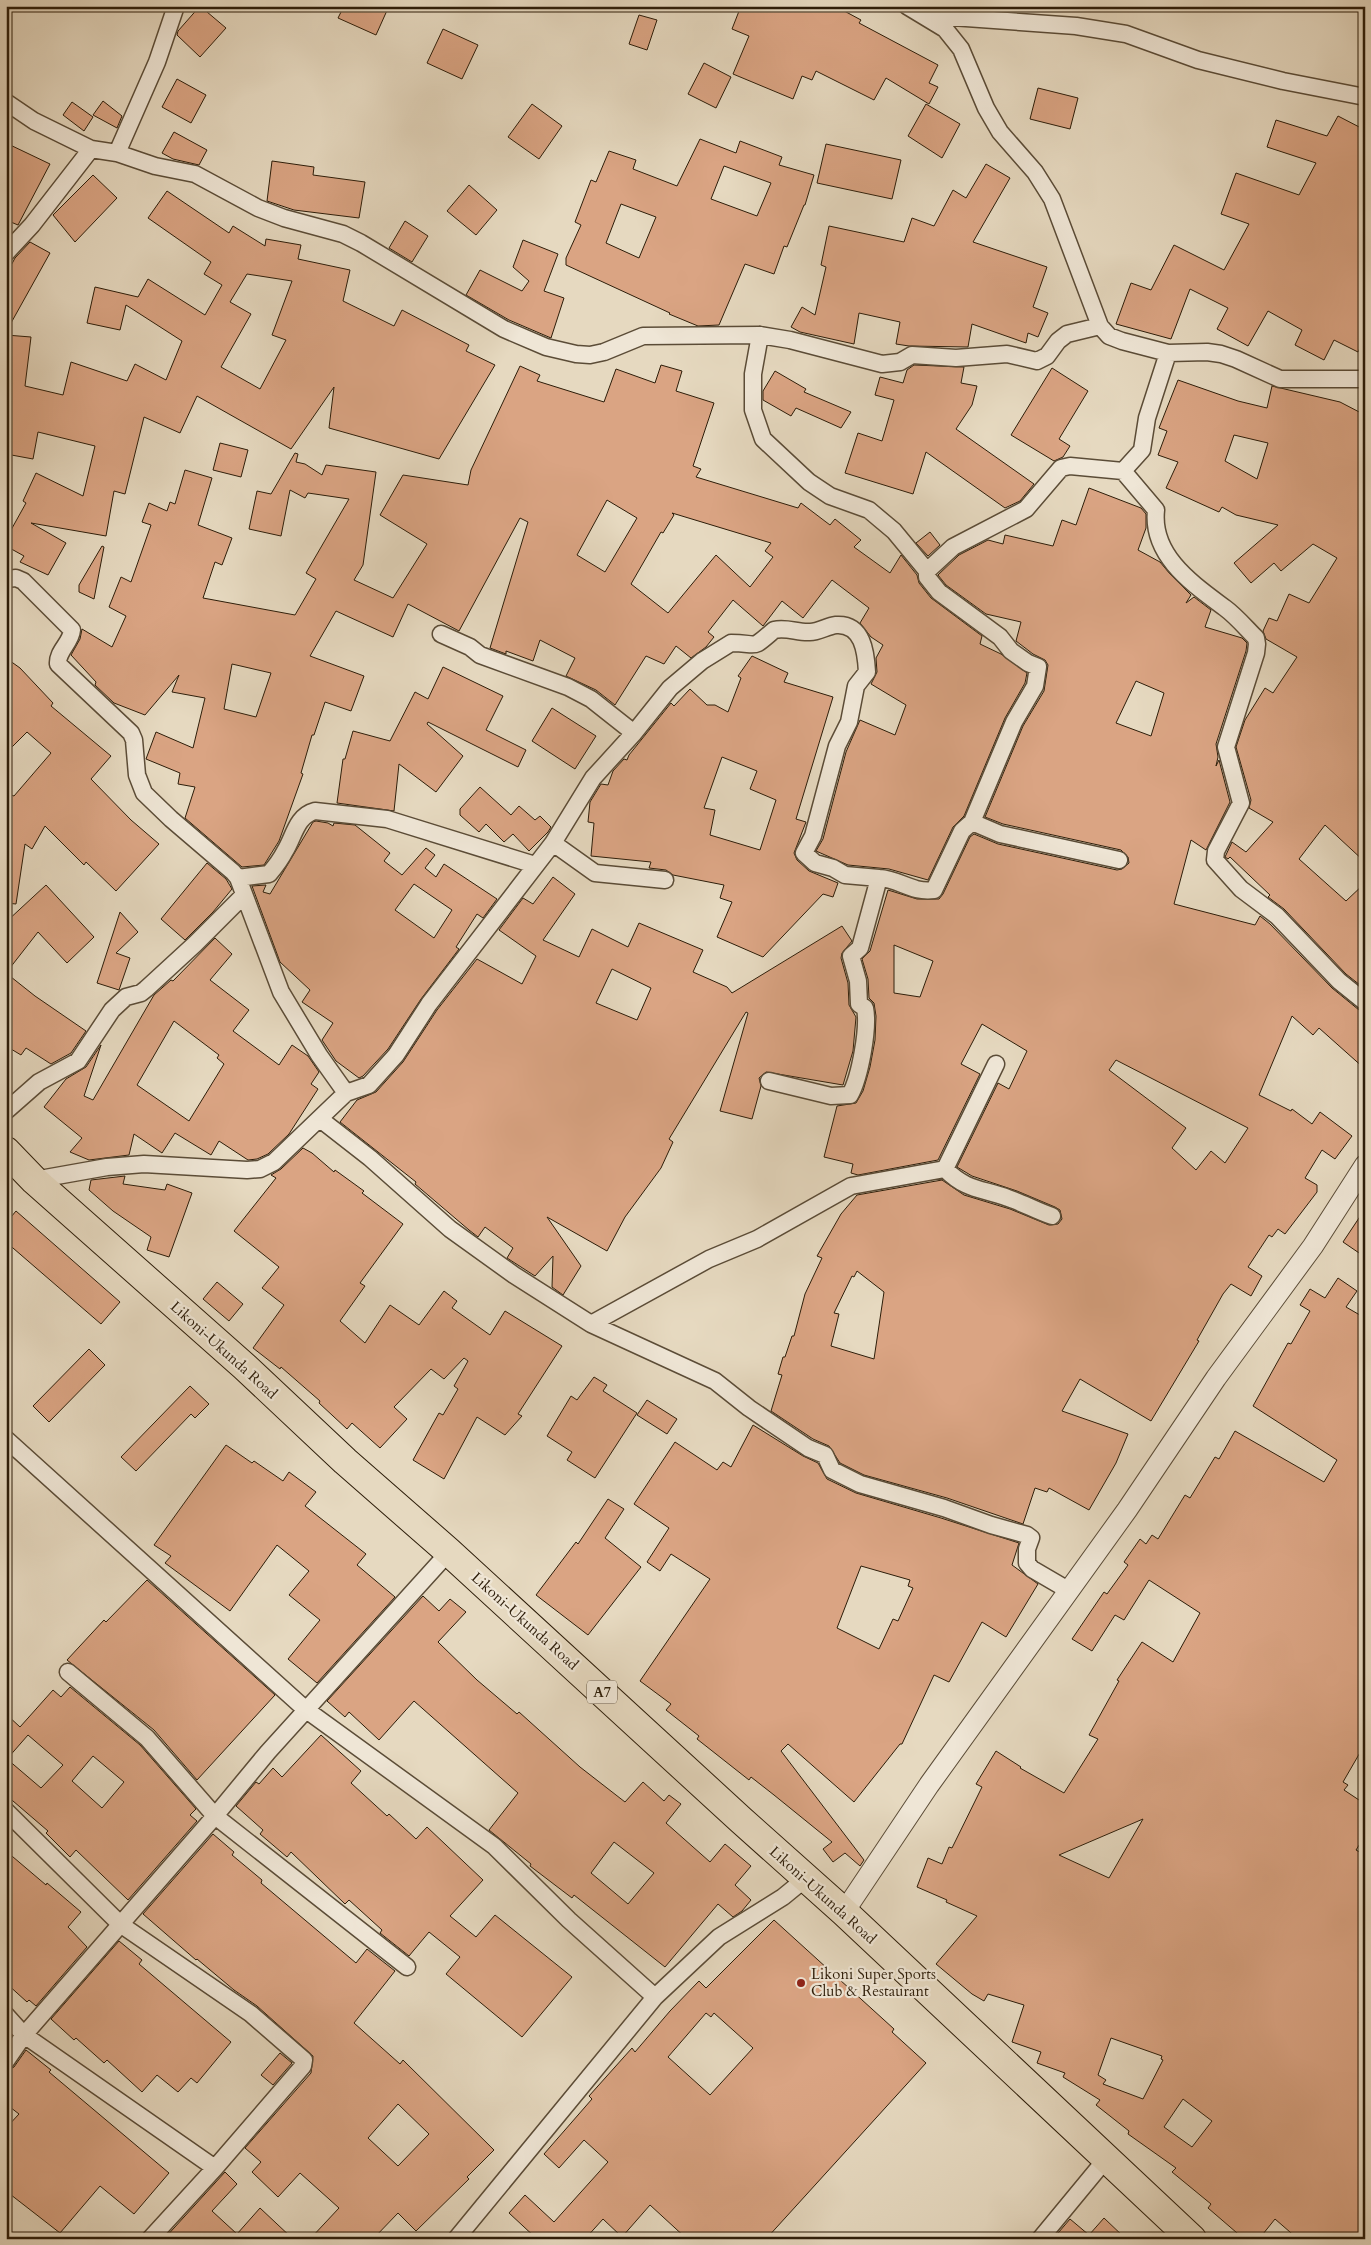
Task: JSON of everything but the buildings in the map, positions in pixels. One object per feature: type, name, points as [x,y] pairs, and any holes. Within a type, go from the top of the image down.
[{"type":"highway","name":"Likoni-Ukunda Road","points":[[6,1151],[34,1180],[245,1368],[367,1481],[449,1552],[805,1879],[844,1912],[1192,2239]]},
{"type":"street","points":[[117,153],[157,62],[176,6]]},
{"type":"street","points":[[907,6],[945,29],[961,50],[986,108],[1000,132],[1035,172],[1052,199],[1100,326],[1109,336],[1168,353],[1207,352],[1221,354],[1280,379],[1365,378]]},
{"type":"street","points":[[922,15],[1076,26],[1126,34],[1198,60],[1283,81],[1365,97]]},
{"type":"street","points":[[6,102],[34,121],[91,150],[117,153],[155,166],[195,174],[258,208],[284,218],[343,234],[504,329],[546,346],[576,354],[590,355],[614,349],[643,336],[760,335],[790,340],[882,364],[900,362],[912,355],[956,358],[1007,354],[1037,360],[1047,356],[1066,334],[1100,326]]},
{"type":"street","points":[[6,253],[32,225],[91,150]]},
{"type":"street","points":[[34,1180],[107,1167],[144,1164],[260,1170],[274,1162],[346,1093],[369,1085],[396,1055],[429,1004],[553,843],[593,778],[670,688],[702,661],[731,643],[757,645],[774,630],[778,629],[806,633],[838,625],[851,629],[858,634],[864,646],[867,672],[856,686],[849,722],[837,746],[813,836],[804,853],[815,863],[833,868],[844,875],[891,878],[901,885],[921,891],[934,890],[962,832],[972,822],[1014,722],[1035,686],[1038,668],[1028,664],[1011,651],[1000,637],[939,592],[927,577],[927,571],[894,531],[868,510],[830,496],[809,482],[763,439],[753,410],[753,374],[760,335]]},
{"type":"street","points":[[1124,472],[1142,450],[1147,418],[1168,353]]},
{"type":"street","points":[[927,571],[953,547],[1026,509],[1060,468],[1070,466],[1124,472],[1156,510],[1155,521],[1159,536],[1164,550],[1175,566],[1210,598],[1227,609],[1256,638],[1257,644],[1250,675],[1226,747],[1241,803],[1216,851],[1215,860],[1241,889],[1286,924],[1327,968],[1365,1002]]},
{"type":"street","points":[[6,579],[16,578],[23,581],[72,630],[70,639],[59,656],[58,664],[131,733],[134,740],[137,775],[144,794],[238,878],[281,992],[319,1055],[346,1093]]},
{"type":"street","points":[[441,634],[470,646],[480,655],[568,687],[591,699],[634,732]]},
{"type":"street","points":[[238,878],[269,874],[285,851],[300,820],[308,813],[314,811],[388,819],[535,865]]},
{"type":"street","points":[[972,822],[1000,834],[1119,860]]},
{"type":"street","points":[[553,843],[595,873],[665,880]]},
{"type":"street","points":[[769,1081],[831,1096],[850,1095],[856,1084],[866,1013],[859,1004],[858,981],[851,956],[860,948],[879,878]]},
{"type":"street","points":[[6,1111],[38,1082],[78,1061],[112,1010],[126,997],[141,993],[146,989],[244,895]]},
{"type":"street","points":[[945,1169],[996,1064]]},
{"type":"street","points":[[320,1119],[370,1158],[450,1229],[514,1275],[591,1324],[715,1381],[748,1408],[808,1448],[826,1455],[832,1470],[860,1484],[944,1508],[991,1525],[1027,1535],[1031,1538],[1027,1549],[1027,1563],[1032,1569],[1068,1590]]},
{"type":"street","points":[[844,1912],[929,1785],[1068,1590],[1128,1510],[1216,1378],[1313,1246],[1365,1165]]},
{"type":"street","points":[[945,1169],[956,1180],[974,1189],[1012,1199],[1052,1216]]},
{"type":"street","points":[[591,1324],[709,1259],[757,1239],[851,1186],[945,1169]]},
{"type":"street","points":[[6,1439],[305,1710],[494,1846],[569,1920],[655,1997]]},
{"type":"street","points":[[6,2061],[24,2035],[305,1710],[449,1552]]},
{"type":"street","points":[[68,1672],[147,1738],[215,1816],[407,1967]]},
{"type":"street","points":[[6,1811],[120,1924],[251,2014],[304,2060],[303,2066],[215,2168],[150,2239]]},
{"type":"street","points":[[456,2239],[655,1997],[719,1937],[783,1897],[805,1879]]},
{"type":"street","points":[[6,2015],[24,2035],[215,2168]]},
{"type":"street","points":[[1040,2239],[1106,2159]]},
{"type":"place","name":"Likoni Super Sports Club & Restaurant","points":[[801,1983]]}]
